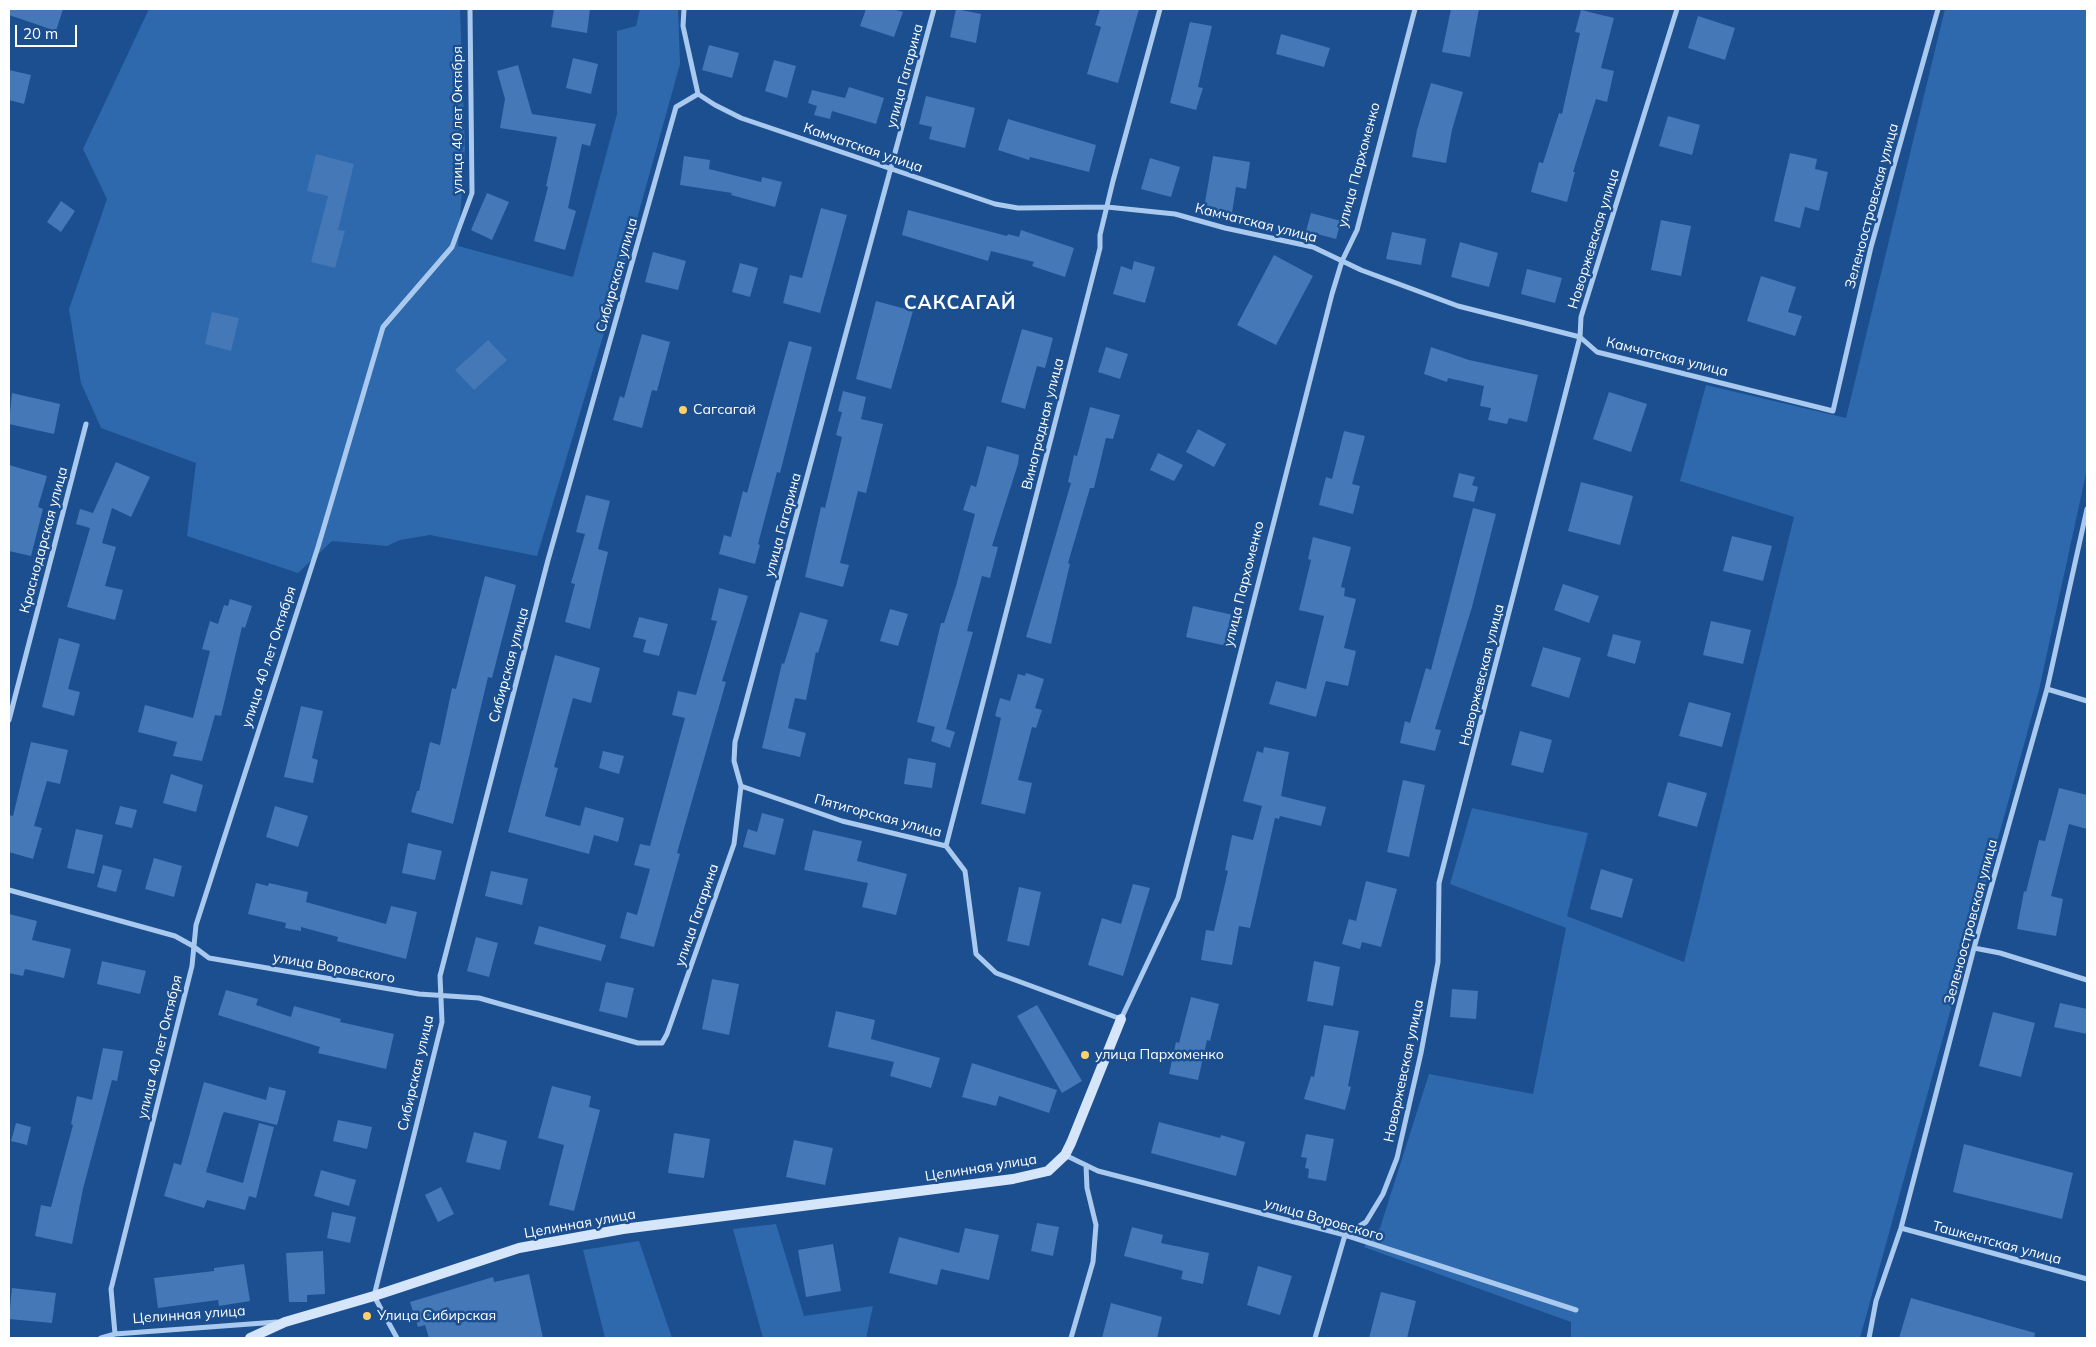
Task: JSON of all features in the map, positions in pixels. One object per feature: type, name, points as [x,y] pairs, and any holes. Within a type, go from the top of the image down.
[{"type":"street","name":"улица 40 лет Октября","points":[[115,1334],[111,1289],[192,966],[196,925],[318,546],[383,327],[452,247],[472,193],[470,9]]},
{"type":"street","points":[[684,9],[683,26],[698,94]]},
{"type":"street","name":"улица Гагарина","points":[[662,1044],[668,1034],[734,844],[741,786],[734,761],[735,742],[892,170],[934,9]]},
{"type":"street","name":"Виноградная улица","points":[[946,846],[1097,257],[1106,207],[1160,9]]},
{"type":"street","name":"улица Пархоменко","points":[[1065,1155],[1121,1019],[1178,898],[1342,261],[1358,230],[1415,9]]},
{"type":"street","name":"Новоржевская улица","points":[[1345,1235],[1366,1222],[1382,1194],[1397,1158],[1421,1053],[1438,962],[1439,884],[1580,337],[1581,317],[1677,9]]},
{"type":"street","name":"Зеленоостровская улица","points":[[1834,411],[1871,247],[1938,9]]},
{"type":"street","name":"Камчатская улица","points":[[698,94],[741,118],[995,204],[1010,206],[1106,207],[1175,214],[1225,228],[1313,248],[1361,270],[1458,306],[1580,337],[1597,352],[1834,411]]},
{"type":"street","name":"Сибирская улица","points":[[374,1296],[442,1022],[440,976],[548,560],[676,107],[698,94]]},
{"type":"street","name":"Краснодарская улица","points":[[9,720],[86,424]]},
{"type":"street","name":"Зеленоостровская улица","points":[[1869,1338],[1876,1301],[1901,1228],[1974,948],[2047,689],[2087,509]]},
{"type":"street","points":[[2047,689],[2087,701]]},
{"type":"street","name":"Пятигорская улица","points":[[741,786],[842,821],[946,846],[965,871],[976,954],[996,973],[1121,1019]]},
{"type":"street","name":"улица Воровского","points":[[9,890],[175,936],[209,958],[442,998],[479,998],[638,1043],[662,1044]]},
{"type":"street","points":[[1974,948],[2000,952],[2087,980]]},
{"type":"street","name":"улица Воровского","points":[[1065,1155],[1098,1171],[1345,1235],[1576,1310]]},
{"type":"street","name":"Целинная улица","points":[[101,1338],[115,1334],[285,1322],[374,1296],[519,1248],[623,1229],[1013,1179],[1048,1171],[1065,1155]]},
{"type":"street","points":[[1071,1338],[1093,1262],[1096,1225],[1087,1188],[1086,1165]]},
{"type":"street","name":"Ташкентская улица","points":[[1901,1228],[2087,1279]]},
{"type":"street","points":[[1315,1338],[1345,1235]]},
{"type":"street","points":[[374,1296],[397,1338]]},
{"type":"street","points":[[250,1338],[285,1322]]},
{"type":"shaded area","points":[[149,9],[460,9],[465,148],[458,246],[573,277],[617,114],[617,31],[636,26],[640,9],[678,9],[680,64],[622,273],[537,556],[430,535],[400,540],[387,546],[332,541],[298,573],[187,536],[196,463],[101,428],[81,383],[69,309],[107,199],[83,149]]},
{"type":"shaded area","points":[[1945,9],[2087,9],[2087,469],[2039,690],[1860,1338],[1571,1338],[1571,1322],[1364,1247],[1380,1228],[1429,1074],[1533,1094],[1566,928],[1450,884],[1472,808],[1588,833],[1567,916],[1684,962],[1794,517],[1680,481],[1706,385],[1846,418]]},
{"type":"shaded area","points":[[776,1224],[804,1316],[873,1306],[866,1338],[763,1338],[733,1229]]},
{"type":"shaded area","points":[[639,1241],[672,1338],[605,1338],[583,1250]]},
{"type":"building","points":[[9,9],[63,9],[56,31],[9,15]]},
{"type":"building","points":[[554,9],[590,9],[587,33],[551,27]]},
{"type":"building","points":[[866,9],[893,9],[903,12],[894,37],[860,26]]},
{"type":"building","points":[[956,9],[981,14],[976,43],[950,37]]},
{"type":"building","points":[[1100,9],[1139,9],[1118,83],[1087,74],[1101,27],[1095,25]]},
{"type":"building","points":[[1451,9],[1479,9],[1470,57],[1442,52]]},
{"type":"building","points":[[1581,10],[1614,18],[1601,68],[1614,71],[1607,102],[1596,99],[1573,172],[1575,172],[1567,202],[1531,192],[1539,162],[1543,163],[1559,113],[1562,114],[1580,33],[1575,32]]},
{"type":"building","points":[[1698,16],[1735,28],[1725,60],[1688,48]]},
{"type":"building","points":[[1190,22],[1212,26],[1198,87],[1203,88],[1196,110],[1170,103]]},
{"type":"building","points":[[1281,34],[1330,48],[1324,67],[1276,54]]},
{"type":"building","points":[[709,45],[739,53],[732,78],[702,70]]},
{"type":"building","points":[[573,58],[598,64],[591,94],[566,88]]},
{"type":"building","points":[[774,60],[796,66],[787,98],[765,91]]},
{"type":"building","points":[[518,65],[532,114],[596,124],[590,146],[582,144],[568,208],[576,211],[565,250],[534,241],[548,187],[546,186],[557,137],[500,128],[505,99],[497,71]]},
{"type":"building","points":[[9,70],[31,75],[24,104],[9,100]]},
{"type":"building","points":[[1431,83],[1463,92],[1452,130],[1446,163],[1412,157],[1417,130]]},
{"type":"building","points":[[849,87],[884,98],[876,124],[832,111],[830,119],[814,115],[817,106],[808,103],[812,90],[845,98]]},
{"type":"building","points":[[926,96],[975,108],[965,148],[929,139],[932,127],[919,124]]},
{"type":"building","points":[[1668,116],[1700,125],[1692,155],[1659,146]]},
{"type":"building","points":[[1008,119],[1096,145],[1089,172],[1030,157],[1029,160],[998,150]]},
{"type":"building","points":[[1790,153],[1817,159],[1815,169],[1828,172],[1819,211],[1805,207],[1800,228],[1774,221]]},
{"type":"building","points":[[316,154],[354,164],[338,230],[345,231],[335,268],[311,262],[328,196],[307,191]]},
{"type":"building","points":[[684,156],[710,160],[709,169],[761,182],[762,177],[782,182],[775,207],[731,195],[732,193],[680,185]]},
{"type":"building","points":[[1213,156],[1250,162],[1246,189],[1236,187],[1232,213],[1204,208]]},
{"type":"building","points":[[1150,158],[1180,167],[1171,197],[1141,189]]},
{"type":"building","points":[[487,193],[509,202],[492,240],[471,230]]},
{"type":"building","points":[[61,201],[75,211],[61,232],[47,222]]},
{"type":"building","points":[[821,208],[847,215],[820,313],[783,303],[790,275],[802,278]]},
{"type":"building","points":[[908,210],[1007,236],[1008,234],[1019,237],[1021,230],[1074,248],[1065,277],[1032,266],[1034,262],[991,251],[988,261],[902,235]]},
{"type":"building","points":[[1311,213],[1341,221],[1336,239],[1306,231]]},
{"type":"building","points":[[1661,220],[1691,226],[1681,276],[1651,270]]},
{"type":"building","points":[[1392,232],[1426,239],[1421,265],[1386,259]]},
{"type":"building","points":[[1460,242],[1498,253],[1489,287],[1451,277]]},
{"type":"building","points":[[653,252],[686,261],[678,290],[645,282]]},
{"type":"building","points":[[1274,255],[1313,276],[1276,345],[1237,325]]},
{"type":"building","points":[[1134,261],[1155,267],[1145,303],[1113,294],[1121,266],[1132,270]]},
{"type":"building","points":[[740,263],[758,268],[750,297],[732,292]]},
{"type":"building","points":[[1527,269],[1562,278],[1555,303],[1521,294]]},
{"type":"building","points":[[1761,276],[1796,287],[1788,312],[1802,316],[1795,336],[1747,321]]},
{"type":"building","points":[[876,301],[913,311],[891,389],[856,379]]},
{"type":"building","points":[[212,312],[239,318],[231,351],[205,344]]},
{"type":"building","points":[[1022,329],[1053,338],[1045,368],[1037,366],[1025,409],[1001,402]]},
{"type":"building","points":[[642,334],[670,342],[657,391],[652,390],[642,428],[613,420],[620,396],[624,398]]},
{"type":"building","points":[[488,340],[507,360],[474,390],[455,370]]},
{"type":"building","points":[[789,341],[812,347],[780,473],[777,472],[758,544],[760,545],[755,564],[719,554],[724,535],[731,537],[743,491],[747,493]]},
{"type":"building","points":[[1106,347],[1128,354],[1120,379],[1098,372]]},
{"type":"building","points":[[1431,347],[1469,360],[1538,375],[1527,422],[1509,418],[1507,424],[1488,420],[1491,408],[1480,406],[1484,386],[1448,378],[1447,382],[1424,374]]},
{"type":"building","points":[[843,391],[866,397],[861,419],[883,424],[866,493],[858,491],[840,563],[849,565],[843,587],[805,577],[821,507],[825,508],[842,437],[836,435],[842,412],[838,411]]},
{"type":"building","points":[[1609,392],[1647,404],[1631,452],[1593,439]]},
{"type":"building","points":[[12,393],[60,404],[54,434],[9,424]]},
{"type":"building","points":[[1090,407],[1120,415],[1113,439],[1106,438],[1094,488],[1090,488],[1068,563],[1070,564],[1051,644],[1026,637],[1071,483],[1068,482],[1074,455],[1077,456]]},
{"type":"building","points":[[1198,429],[1226,444],[1214,467],[1186,452]]},
{"type":"building","points":[[1344,431],[1365,436],[1352,484],[1360,486],[1353,514],[1319,505],[1326,477],[1332,479]]},
{"type":"building","points":[[987,446],[1019,455],[1018,464],[992,546],[998,547],[990,578],[982,576],[967,631],[973,632],[946,729],[955,732],[950,748],[931,741],[935,727],[917,722],[941,623],[944,623],[956,586],[975,514],[963,510],[971,485],[976,487]]},
{"type":"building","points":[[1158,453],[1183,465],[1174,481],[1150,470]]},
{"type":"building","points":[[116,462],[150,477],[131,517],[112,508],[102,543],[116,547],[105,586],[123,590],[115,620],[67,607],[90,528],[76,524],[80,509],[93,513]]},
{"type":"building","points":[[9,465],[47,476],[38,507],[43,509],[31,556],[9,551]]},
{"type":"building","points":[[1459,473],[1475,477],[1472,485],[1478,487],[1474,502],[1453,497]]},
{"type":"building","points":[[1581,482],[1633,496],[1620,545],[1568,531]]},
{"type":"building","points":[[586,495],[610,501],[598,549],[608,552],[590,629],[565,622],[575,584],[571,583],[585,534],[576,532]]},
{"type":"building","points":[[1473,508],[1496,514],[1472,607],[1435,729],[1441,730],[1435,751],[1400,743],[1405,721],[1410,723],[1426,668],[1431,670]]},
{"type":"building","points":[[1732,536],[1772,546],[1763,581],[1723,571]]},
{"type":"building","points":[[1313,537],[1351,547],[1341,587],[1345,588],[1344,596],[1356,599],[1344,648],[1356,651],[1348,686],[1326,681],[1316,717],[1269,704],[1276,681],[1306,689],[1324,616],[1299,610],[1311,560],[1308,559]]},
{"type":"building","points":[[485,576],[516,585],[492,678],[488,677],[453,824],[411,812],[417,791],[419,791],[430,742],[440,745],[452,688],[456,689]]},
{"type":"building","points":[[1563,584],[1599,596],[1589,623],[1554,610]]},
{"type":"building","points":[[719,588],[748,596],[722,681],[726,682],[677,853],[680,854],[654,947],[620,938],[627,912],[637,915],[650,869],[634,865],[640,844],[650,846],[685,718],[672,715],[678,691],[696,695],[717,621],[711,620]]},
{"type":"building","points":[[230,599],[252,606],[245,628],[242,627],[221,716],[215,715],[202,761],[173,756],[177,742],[138,732],[145,705],[193,718],[210,651],[202,649],[210,621],[218,624],[224,605],[228,606]]},
{"type":"building","points":[[1193,606],[1233,615],[1227,646],[1186,637]]},
{"type":"building","points":[[890,609],[908,614],[898,646],[880,641]]},
{"type":"building","points":[[800,612],[828,620],[818,653],[816,652],[806,700],[795,698],[788,728],[806,733],[800,757],[762,748],[782,663],[784,664]]},
{"type":"building","points":[[639,617],[668,624],[659,656],[643,652],[646,640],[633,637]]},
{"type":"building","points":[[1711,621],[1751,630],[1743,664],[1703,655]]},
{"type":"building","points":[[1613,634],[1641,641],[1635,664],[1607,656]]},
{"type":"building","points":[[59,638],[80,644],[68,689],[80,692],[74,716],[42,707]]},
{"type":"building","points":[[1543,647],[1581,658],[1569,698],[1531,686]]},
{"type":"building","points":[[555,655],[600,668],[591,703],[573,698],[554,767],[558,768],[545,816],[580,826],[585,807],[624,818],[618,842],[594,835],[589,854],[508,832]]},
{"type":"building","points":[[1026,673],[1044,679],[1035,708],[1042,710],[1036,728],[1032,727],[1018,780],[1032,783],[1025,814],[981,804],[1001,718],[995,716],[1000,698],[1010,701],[1018,674],[1025,676]]},
{"type":"building","points":[[1689,702],[1731,713],[1722,747],[1679,736]]},
{"type":"building","points":[[301,706],[323,711],[312,758],[318,760],[313,783],[284,777]]},
{"type":"building","points":[[1520,731],[1552,740],[1543,773],[1511,765]]},
{"type":"building","points":[[31,742],[68,750],[60,784],[47,781],[34,826],[42,828],[33,859],[9,852],[9,815],[13,816]]},
{"type":"building","points":[[1264,747],[1289,752],[1281,796],[1326,807],[1321,826],[1280,816],[1279,819],[1275,818],[1250,928],[1239,926],[1232,965],[1201,960],[1206,930],[1214,931],[1228,871],[1225,870],[1232,835],[1253,840],[1262,806],[1243,801],[1257,751],[1263,753]]},
{"type":"building","points":[[603,751],[624,756],[619,774],[599,768]]},
{"type":"building","points":[[908,758],[936,763],[932,788],[904,784]]},
{"type":"building","points":[[171,774],[203,785],[196,812],[163,803]]},
{"type":"building","points":[[1403,780],[1425,785],[1409,857],[1387,852]]},
{"type":"building","points":[[1668,782],[1707,793],[1697,827],[1658,816]]},
{"type":"building","points":[[2059,788],[2087,795],[2087,829],[2069,824],[2051,896],[2063,899],[2056,936],[2017,929],[2024,891],[2026,892],[2039,840],[2045,841]]},
{"type":"building","points":[[120,806],[137,810],[132,828],[115,824]]},
{"type":"building","points":[[275,806],[308,816],[298,847],[266,837]]},
{"type":"building","points":[[762,813],[784,819],[775,855],[743,847],[748,829],[757,832]]},
{"type":"building","points":[[76,829],[103,835],[94,874],[67,868]]},
{"type":"building","points":[[813,830],[862,841],[857,861],[907,874],[896,915],[862,907],[868,883],[804,870]]},
{"type":"building","points":[[408,843],[442,851],[435,880],[402,873]]},
{"type":"building","points":[[154,858],[182,866],[174,897],[145,889]]},
{"type":"building","points":[[103,865],[122,870],[116,892],[97,887]]},
{"type":"building","points":[[1601,869],[1633,879],[1622,918],[1590,909]]},
{"type":"building","points":[[491,871],[528,879],[522,905],[485,896]]},
{"type":"building","points":[[1366,881],[1397,889],[1381,947],[1362,942],[1360,949],[1342,944],[1349,919],[1356,921]]},
{"type":"building","points":[[256,883],[268,886],[269,883],[308,892],[306,902],[386,924],[391,906],[417,912],[406,959],[337,941],[338,937],[301,927],[301,931],[285,928],[286,923],[248,914]]},
{"type":"building","points":[[1133,884],[1150,888],[1123,976],[1088,965],[1102,918],[1121,924]]},
{"type":"building","points":[[1019,887],[1041,892],[1029,946],[1007,941]]},
{"type":"building","points":[[9,914],[37,921],[32,940],[71,949],[64,978],[25,969],[23,976],[9,973]]},
{"type":"building","points":[[539,926],[606,945],[601,961],[534,944]]},
{"type":"building","points":[[476,937],[498,943],[489,977],[467,971]]},
{"type":"building","points":[[102,961],[146,971],[140,994],[97,984]]},
{"type":"building","points":[[1314,961],[1340,967],[1333,1006],[1307,1001]]},
{"type":"building","points":[[712,979],[739,984],[729,1035],[702,1029]]},
{"type":"building","points":[[606,982],[634,988],[627,1018],[599,1011]]},
{"type":"building","points":[[1452,989],[1478,991],[1476,1019],[1450,1017]]},
{"type":"building","points":[[226,990],[258,999],[256,1005],[291,1017],[294,1006],[341,1019],[340,1022],[394,1034],[386,1069],[318,1053],[320,1047],[218,1015]]},
{"type":"building","points":[[1191,997],[1219,1004],[1210,1041],[1207,1040],[1198,1080],[1169,1074],[1176,1042],[1179,1043]]},
{"type":"building","points":[[2060,1003],[2087,1009],[2087,1034],[2054,1027]]},
{"type":"building","points":[[1037,1005],[1082,1081],[1062,1093],[1017,1016]]},
{"type":"building","points":[[836,1011],[875,1020],[871,1039],[940,1058],[931,1088],[890,1076],[894,1062],[828,1047]]},
{"type":"building","points":[[1993,1012],[2035,1023],[2021,1077],[1979,1066]]},
{"type":"building","points":[[1324,1025],[1359,1031],[1348,1086],[1351,1087],[1345,1110],[1304,1099],[1311,1076],[1314,1077]]},
{"type":"building","points":[[103,1048],[123,1051],[117,1081],[112,1080],[83,1189],[72,1244],[35,1236],[41,1205],[51,1207],[73,1125],[71,1124],[77,1096],[92,1100]]},
{"type":"building","points":[[972,1063],[1057,1090],[1049,1113],[999,1096],[996,1106],[962,1097]]},
{"type":"building","points":[[204,1082],[266,1100],[269,1087],[286,1091],[277,1125],[224,1112],[222,1116],[206,1172],[243,1183],[259,1123],[274,1127],[256,1198],[249,1196],[245,1210],[207,1200],[204,1208],[164,1196],[174,1163],[181,1165]]},
{"type":"building","points":[[552,1086],[591,1096],[589,1107],[600,1110],[574,1211],[549,1205],[564,1145],[538,1138]]},
{"type":"building","points":[[338,1120],[372,1127],[367,1149],[333,1141]]},
{"type":"building","points":[[1159,1122],[1220,1138],[1221,1135],[1245,1142],[1236,1176],[1151,1153]]},
{"type":"building","points":[[16,1123],[31,1127],[27,1145],[11,1141]]},
{"type":"building","points":[[474,1132],[507,1141],[500,1170],[466,1162]]},
{"type":"building","points":[[674,1133],[710,1139],[704,1178],[668,1173]]},
{"type":"building","points":[[1306,1134],[1334,1139],[1326,1181],[1308,1178],[1309,1169],[1305,1168],[1307,1158],[1301,1157]]},
{"type":"building","points":[[794,1140],[833,1148],[825,1185],[786,1177]]},
{"type":"building","points":[[1964,1144],[2073,1173],[2062,1219],[1953,1192]]},
{"type":"building","points":[[321,1170],[356,1180],[349,1206],[314,1196]]},
{"type":"building","points":[[441,1187],[454,1214],[438,1222],[425,1195]]},
{"type":"building","points":[[332,1212],[356,1217],[350,1243],[327,1238]]},
{"type":"building","points":[[1037,1223],[1059,1227],[1053,1256],[1031,1251]]},
{"type":"building","points":[[1132,1227],[1163,1235],[1161,1243],[1209,1253],[1203,1284],[1181,1279],[1183,1271],[1124,1256]]},
{"type":"building","points":[[965,1228],[999,1235],[989,1280],[941,1269],[937,1285],[889,1273],[899,1237],[959,1253]]},
{"type":"building","points":[[833,1244],[841,1291],[806,1297],[798,1250]]},
{"type":"building","points":[[323,1251],[325,1294],[307,1295],[307,1302],[289,1302],[286,1253]]},
{"type":"building","points":[[244,1264],[250,1301],[219,1306],[218,1300],[158,1308],[154,1278],[214,1271],[214,1268]]},
{"type":"building","points":[[1258,1266],[1292,1276],[1280,1315],[1247,1305]]},
{"type":"building","points":[[529,1274],[543,1338],[429,1338],[425,1325],[418,1327],[410,1302],[493,1277],[494,1282]]},
{"type":"building","points":[[12,1288],[56,1293],[52,1323],[9,1319]]},
{"type":"building","points":[[1381,1292],[1416,1301],[1407,1338],[1369,1338]]},
{"type":"building","points":[[1911,1298],[2035,1333],[2034,1338],[1899,1338]]},
{"type":"building","points":[[1111,1303],[1162,1317],[1157,1338],[1102,1338]]},
{"type":"place","name":"Сагсагай","points":[[683,410]]},
{"type":"place","name":"улица Пархоменко","points":[[1085,1055]]},
{"type":"place","name":"Улица Сибирская","points":[[367,1316]]},
{"type":"district","name":"САКСАГАЙ","points":[[960,303]]}]
